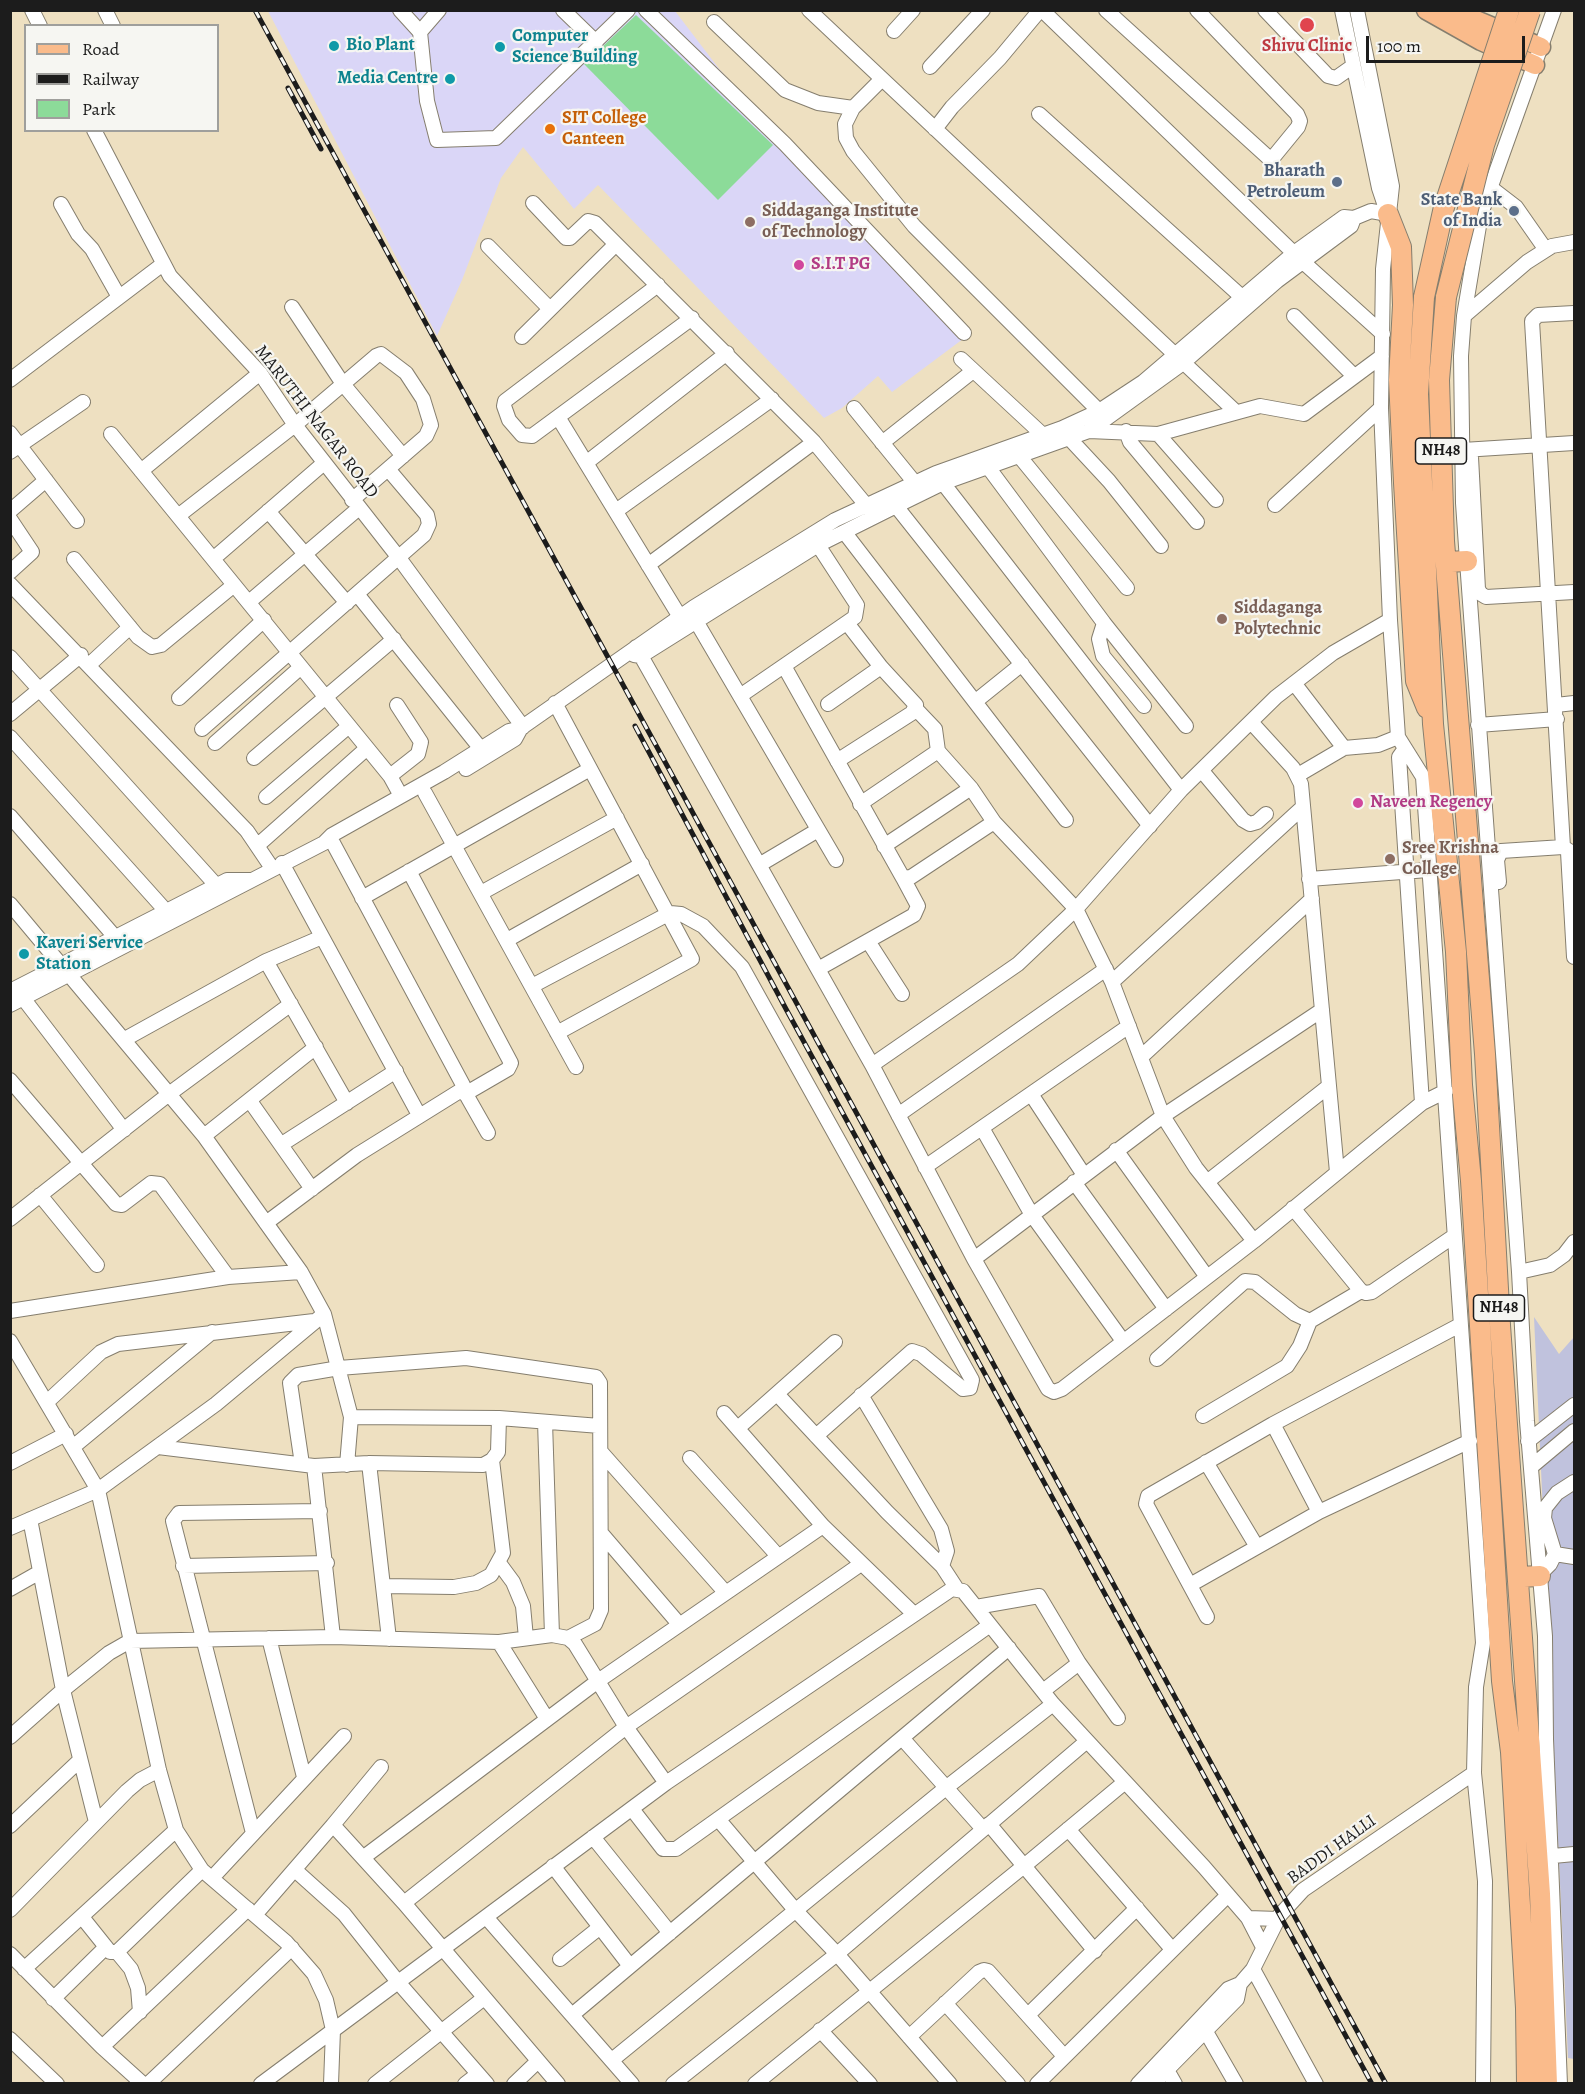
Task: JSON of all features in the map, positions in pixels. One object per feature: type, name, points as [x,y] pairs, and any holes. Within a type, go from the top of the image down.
[{"type":"highway","name":"NH48","points":[[1509,10],[1444,207],[1424,297],[1418,394],[1433,724],[1456,952],[1462,1085],[1471,1182],[1526,2008],[1527,2084]]},
{"type":"highway","name":"NH48","points":[[1530,10],[1484,145],[1446,297],[1439,380],[1446,562],[1496,1091],[1499,1313],[1545,2012],[1556,2081]]},
{"type":"highway","points":[[1388,214],[1401,247],[1403,305],[1399,380],[1416,681],[1433,724]]},
{"type":"highway","points":[[1446,562],[1467,561]]},
{"type":"highway","points":[[1518,1576],[1540,1575]]},
{"type":"main road","points":[[1426,10],[1434,18],[1535,65]]},
{"type":"main road","points":[[1452,10],[1541,47]]},
{"type":"street","points":[[32,10],[39,24]]},
{"type":"street","points":[[105,10],[112,24]]},
{"type":"street","points":[[400,10],[420,32],[427,100],[437,140],[496,138],[628,10]]},
{"type":"street","points":[[420,32],[439,10]]},
{"type":"street","points":[[563,10],[596,42]]},
{"type":"street","points":[[646,10],[785,144],[964,333]]},
{"type":"street","points":[[809,10],[1235,411]]},
{"type":"street","points":[[894,31],[913,10]]},
{"type":"street","points":[[930,67],[983,10]]},
{"type":"street","points":[[935,129],[952,106],[1000,58],[1041,10],[1298,257],[1383,334]]},
{"type":"street","points":[[1106,10],[1271,159],[1298,127],[1297,114],[1197,10]]},
{"type":"street","points":[[1265,10],[1328,76],[1336,78],[1353,66]]},
{"type":"street","points":[[1342,10],[1379,188],[1388,214]]},
{"type":"street","points":[[1357,10],[1392,186],[1383,269],[1381,408],[1390,620],[1401,743],[1406,871],[1422,1103]]},
{"type":"street","points":[[1554,10],[1480,214],[1464,316],[1461,356],[1478,589],[1486,597],[1575,591]]},
{"type":"street","points":[[714,22],[785,90],[818,103],[853,108]]},
{"type":"street","points":[[882,79],[853,108],[845,124],[846,138],[853,151],[922,234],[1099,411]]},
{"type":"street","points":[[1039,114],[1243,298]]},
{"type":"street","name":"MARUTHI NAGAR ROAD","points":[[95,132],[163,264],[194,304],[260,373],[295,425],[399,558],[522,728]]},
{"type":"street","points":[[1490,187],[1516,207],[1546,249]]},
{"type":"street","points":[[533,203],[566,238],[570,238],[588,221],[592,221],[692,318],[814,442],[875,517]]},
{"type":"street","points":[[61,204],[78,234],[92,249],[119,297]]},
{"type":"street","points":[[1089,431],[1179,359],[1344,217],[1354,218],[1371,211],[1388,214]]},
{"type":"street","points":[[1464,316],[1502,281],[1546,249],[1575,242]]},
{"type":"street","points":[[522,337],[616,244]]},
{"type":"street","points":[[488,246],[550,309]]},
{"type":"street","points":[[15,998],[72,975],[277,866],[328,843],[424,793],[515,739],[522,728],[555,703],[636,653],[696,621],[818,545],[943,483],[988,468],[1042,435],[1099,411],[1179,359],[1243,298],[1298,257]]},
{"type":"street","points":[[10,380],[163,264]]},
{"type":"street","points":[[658,285],[505,401],[504,406],[509,420],[522,435],[532,436],[692,318]]},
{"type":"street","points":[[292,308],[343,384],[403,456]]},
{"type":"street","points":[[1575,313],[1538,315],[1532,321],[1548,593],[1569,851],[1575,957]]},
{"type":"street","points":[[1294,316],[1354,376]]},
{"type":"street","points":[[586,463],[727,353]]},
{"type":"street","points":[[178,516],[295,425],[376,356],[381,354],[406,373],[423,399],[431,425],[426,436],[388,469],[306,553],[249,602]]},
{"type":"street","points":[[636,653],[680,617],[766,561],[835,520],[915,483],[1089,431],[1126,430],[1158,434],[1260,406],[1304,414],[1334,394],[1382,356]]},
{"type":"street","points":[[961,359],[1042,435]]},
{"type":"street","points":[[882,443],[973,371]]},
{"type":"street","points":[[141,471],[260,373]]},
{"type":"street","points":[[616,511],[772,399]]},
{"type":"street","points":[[15,449],[83,402]]},
{"type":"street","points":[[854,408],[915,483]]},
{"type":"street","points":[[1275,505],[1381,408]]},
{"type":"street","points":[[558,417],[680,617]]},
{"type":"street","points":[[1126,430],[1130,442],[1197,522]]},
{"type":"street","points":[[10,433],[15,449],[46,480],[77,520]]},
{"type":"street","points":[[111,434],[390,776],[401,796]]},
{"type":"street","points":[[1158,434],[1216,500]]},
{"type":"street","points":[[1069,438],[1109,481],[1161,546]]},
{"type":"street","points":[[648,565],[814,442]]},
{"type":"street","points":[[1467,449],[1575,443]]},
{"type":"street","points":[[1467,449],[1467,561],[1478,724],[1496,1091],[1519,1272],[1528,1441],[1540,1575],[1553,1856],[1556,2081],[1575,2075]]},
{"type":"street","points":[[1018,451],[1127,588]]},
{"type":"street","points":[[213,559],[324,463]]},
{"type":"street","points":[[988,468],[1104,623],[1186,726]]},
{"type":"street","points":[[202,729],[424,535],[429,524],[427,515],[388,469]]},
{"type":"street","points":[[10,511],[46,480]]},
{"type":"street","points":[[943,483],[1181,790]]},
{"type":"street","points":[[896,506],[1150,826]]},
{"type":"street","points":[[268,512],[306,553],[394,639],[481,749]]},
{"type":"street","points":[[10,519],[32,552],[10,572]]},
{"type":"street","points":[[845,533],[1066,820]]},
{"type":"street","points":[[740,696],[855,617],[856,605],[818,545]]},
{"type":"street","points":[[74,559],[130,627],[148,645],[157,646],[234,585]]},
{"type":"street","points":[[10,584],[85,659],[277,866],[322,937],[419,1115]]},
{"type":"street","points":[[179,698],[264,620]]},
{"type":"street","points":[[872,1065],[1018,964],[1076,909],[1181,790],[1293,683],[1334,653],[1390,620]]},
{"type":"street","points":[[696,621],[836,860]]},
{"type":"street","points":[[847,623],[881,667],[914,700],[915,708],[935,729],[938,751],[971,788],[994,822],[1076,909],[1112,982],[1163,1116],[1207,1182],[1254,1240]]},
{"type":"street","points":[[1104,623],[1099,639],[1102,656],[1144,705]]},
{"type":"street","points":[[10,714],[40,690],[130,627]]},
{"type":"street","points":[[254,758],[394,639]]},
{"type":"street","points":[[636,653],[872,1065],[974,1259],[1048,1389],[1053,1392],[1062,1389],[1207,1277],[1422,1103],[1446,1091]]},
{"type":"street","points":[[10,657],[216,885]]},
{"type":"street","points":[[976,701],[1022,664]]},
{"type":"street","points":[[784,666],[918,906],[916,912],[818,969]]},
{"type":"street","points":[[215,743],[301,667]]},
{"type":"street","points":[[828,705],[881,667]]},
{"type":"street","points":[[1293,683],[1344,748]]},
{"type":"street","points":[[555,703],[692,956],[691,961],[557,1033]]},
{"type":"street","points":[[1478,724],[1557,712],[1575,703]]},
{"type":"street","points":[[390,776],[418,754],[421,742],[397,705]]},
{"type":"street","points":[[837,761],[915,708]]},
{"type":"street","points":[[1251,722],[1298,775],[1303,807],[1337,1172]]},
{"type":"street","points":[[266,797],[349,726]]},
{"type":"street","points":[[328,843],[332,835],[509,731],[522,728]]},
{"type":"street","points":[[10,737],[166,911]]},
{"type":"street","points":[[1298,775],[1344,748],[1401,743]]},
{"type":"street","points":[[1401,743],[1418,765],[1423,777],[1483,1643],[1476,1687],[1474,1773],[1485,1881],[1483,2084]]},
{"type":"street","points":[[258,845],[366,748]]},
{"type":"street","points":[[860,804],[938,751]]},
{"type":"street","points":[[362,898],[590,769]]},
{"type":"street","points":[[1202,771],[1243,819],[1251,824],[1266,814]]},
{"type":"street","points":[[884,846],[971,788]]},
{"type":"street","points":[[424,793],[455,845],[576,1067]]},
{"type":"street","points":[[1112,982],[1303,807]]},
{"type":"street","points":[[10,816],[116,937]]},
{"type":"street","points":[[481,893],[617,818]]},
{"type":"street","points":[[903,878],[911,877],[994,822]]},
{"type":"street","points":[[759,865],[818,830]]},
{"type":"street","points":[[328,843],[362,898],[488,1133]]},
{"type":"street","points":[[1524,1251],[1497,860],[1501,852],[1569,851]]},
{"type":"street","points":[[507,940],[642,864]]},
{"type":"street","points":[[1310,879],[1428,870]]},
{"type":"street","points":[[266,1222],[419,1115],[508,1069],[511,1063],[409,871]]},
{"type":"street","points":[[15,998],[62,963],[227,879],[250,880]]},
{"type":"street","points":[[1141,1057],[1312,899]]},
{"type":"street","points":[[10,904],[62,963],[204,1136],[301,1272],[339,1368],[351,1417],[347,1465]]},
{"type":"street","points":[[532,986],[670,913],[681,914],[703,926],[742,967],[972,1380],[970,1388],[963,1389],[921,1354],[912,1351],[816,1436]]},
{"type":"street","points":[[125,1040],[266,961],[322,937]]},
{"type":"street","points":[[868,941],[902,994]]},
{"type":"street","points":[[266,961],[347,1103]]},
{"type":"street","points":[[898,1115],[1106,969]]},
{"type":"street","points":[[15,998],[124,1130]]},
{"type":"street","points":[[10,1219],[169,1094],[291,1004]]},
{"type":"street","points":[[974,1259],[1163,1116],[1322,1010]]},
{"type":"street","points":[[925,1167],[1129,1026]]},
{"type":"street","points":[[204,1136],[316,1047]]},
{"type":"street","points":[[282,1144],[396,1071]]},
{"type":"street","points":[[10,1080],[120,1206],[151,1183],[160,1184],[228,1277]]},
{"type":"street","points":[[1207,1182],[1329,1086]]},
{"type":"street","points":[[1031,1094],[1079,1178],[1166,1309]]},
{"type":"street","points":[[250,1101],[312,1188]]},
{"type":"street","points":[[982,1128],[1032,1215],[1123,1341]]},
{"type":"street","points":[[1116,1150],[1207,1277]]},
{"type":"street","points":[[40,1195],[97,1265]]},
{"type":"street","points":[[1293,1208],[1361,1291]]},
{"type":"street","points":[[1203,1416],[1287,1366],[1297,1353],[1310,1321],[1361,1291],[1372,1292],[1454,1236]]},
{"type":"street","points":[[1519,1272],[1550,1265],[1564,1255],[1575,1242]]},
{"type":"street","points":[[10,1311],[228,1277],[301,1272]]},
{"type":"street","points":[[1157,1359],[1245,1281],[1255,1282],[1295,1314],[1310,1321]]},
{"type":"street","points":[[46,1402],[110,1346],[319,1318]]},
{"type":"street","points":[[10,1528],[98,1490],[216,1404],[319,1318]]},
{"type":"street","points":[[1207,1617],[1146,1504],[1151,1493],[1273,1424],[1460,1325]]},
{"type":"street","points":[[73,1447],[212,1332]]},
{"type":"street","points":[[10,1341],[98,1490],[159,1770],[176,1830],[207,1874],[292,1948],[314,1974],[326,2000],[333,2030],[331,2084]]},
{"type":"street","points":[[738,1428],[835,1342]]},
{"type":"street","points":[[10,1737],[109,1653],[130,1641],[333,1637],[499,1642],[552,1635],[568,1638],[588,1629],[600,1617],[600,1383],[596,1377],[466,1358],[339,1368],[298,1375],[290,1383],[320,1511],[333,1637]]},
{"type":"street","points":[[777,1394],[942,1566],[957,1589]]},
{"type":"street","points":[[861,1395],[941,1529],[947,1551],[942,1566]]},
{"type":"street","points":[[1528,1441],[1575,1405]]},
{"type":"street","points":[[724,1413],[823,1526],[914,1614]]},
{"type":"street","points":[[351,1417],[499,1418],[600,1426]]},
{"type":"street","points":[[158,1447],[308,1465],[369,1463],[483,1465],[492,1460],[498,1452],[499,1418]]},
{"type":"street","points":[[545,1422],[552,1635]]},
{"type":"street","points":[[1273,1424],[1319,1512]]},
{"type":"street","points":[[1531,1467],[1575,1431]]},
{"type":"street","points":[[10,1463],[66,1434]]},
{"type":"street","points":[[1190,1586],[1319,1512],[1470,1441]]},
{"type":"street","points":[[601,1452],[725,1592]]},
{"type":"street","points":[[690,1458],[778,1556]]},
{"type":"street","points":[[383,1586],[454,1587],[476,1583],[491,1575],[503,1553],[492,1460]]},
{"type":"street","points":[[1206,1462],[1257,1546]]},
{"type":"street","points":[[369,1463],[389,1639]]},
{"type":"street","points":[[1540,1575],[1555,1554],[1544,1518],[1545,1508],[1557,1493],[1575,1482]]},
{"type":"street","points":[[253,1833],[173,1521],[179,1513],[320,1511]]},
{"type":"street","points":[[30,1519],[63,1690],[96,1822]]},
{"type":"street","points":[[364,1857],[598,1681],[823,1526]]},
{"type":"street","points":[[601,1533],[679,1624]]},
{"type":"street","points":[[1555,1554],[1575,1557]]},
{"type":"street","points":[[183,1566],[327,1563]]},
{"type":"street","points":[[499,1563],[513,1582],[523,1606],[526,1638]]},
{"type":"street","points":[[404,1903],[626,1727],[861,1564]]},
{"type":"street","points":[[10,1589],[40,1572]]},
{"type":"street","points":[[261,2084],[666,1783],[952,1589],[963,1591],[1053,1704],[1248,1918],[1263,1947]]},
{"type":"street","points":[[976,1607],[1039,1596],[1079,1663],[1118,1718]]},
{"type":"street","points":[[632,1809],[663,1849],[676,1849],[990,1625]]},
{"type":"street","points":[[269,1638],[304,1777]]},
{"type":"street","points":[[568,1638],[666,1783]]},
{"type":"street","points":[[499,1642],[547,1719]]},
{"type":"street","points":[[572,2015],[1008,1648]]},
{"type":"street","points":[[1043,1691],[1079,1663]]},
{"type":"street","points":[[612,2060],[947,1787],[1053,1704]]},
{"type":"street","points":[[53,1999],[207,1874],[253,1833],[344,1736]]},
{"type":"street","points":[[902,1738],[1024,1866],[1095,1951]]},
{"type":"street","points":[[673,2084],[837,1954],[1087,1741]]},
{"type":"street","points":[[10,1826],[80,1760]]},
{"type":"street","points":[[102,2047],[295,1870],[381,1767]]},
{"type":"street","points":[[10,1910],[140,1780],[159,1770]]},
{"type":"street","name":"BADDI HALLI","points":[[1138,2084],[1228,1989],[1240,1984],[1253,1969],[1278,1919],[1303,1890],[1474,1773]]},
{"type":"street","points":[[763,2081],[868,1990],[1125,1782]]},
{"type":"street","points":[[718,1819],[753,1862],[950,2084]]},
{"type":"street","points":[[333,1825],[404,1903],[558,2084]]},
{"type":"street","points":[[1068,1829],[1171,1948]]},
{"type":"street","points":[[24,1969],[176,1830]]},
{"type":"street","points":[[592,1837],[670,1933]]},
{"type":"street","points":[[1553,1856],[1575,1854]]},
{"type":"street","points":[[553,1866],[630,1966]]},
{"type":"street","points":[[295,1870],[344,1914],[398,1982],[483,2079],[465,2084]]},
{"type":"street","points":[[1037,2084],[1171,1948],[1228,1895]]},
{"type":"street","points":[[1028,2015],[1137,1908]]},
{"type":"street","points":[[82,1917],[131,1969],[138,1988],[140,2012]]},
{"type":"street","points":[[486,1917],[632,2084]]},
{"type":"street","points":[[1248,1918],[1278,1919]]},
{"type":"street","points":[[560,1959],[599,1928]]},
{"type":"street","points":[[148,2084],[292,1948]]},
{"type":"street","points":[[10,1954],[102,2047],[143,2084]]},
{"type":"street","points":[[1253,1969],[1316,2084]]},
{"type":"street","points":[[909,2037],[979,1971],[984,1970],[988,1971],[1064,2056]]},
{"type":"street","points":[[1153,2084],[1237,1999],[1240,1984]]},
{"type":"street","points":[[375,2084],[484,1998]]},
{"type":"street","points":[[945,2003],[1018,2084]]},
{"type":"street","points":[[820,2030],[870,2084]]},
{"type":"street","points":[[1205,2030],[1236,2084]]},
{"type":"street","points":[[10,2039],[57,2084]]},
{"type":"street","points":[[514,2084],[538,2061]]},
{"type":"street","points":[[1167,2070],[1175,2084]]},
{"type":"shaded area","name":"Siddaganga Institute of Technology","points":[[268,11],[675,11],[720,70],[971,333],[892,392],[878,376],[842,408],[824,418],[598,185],[574,209],[523,147],[501,178],[462,280],[437,336]]},
{"type":"shaded area","points":[[1534,1317],[1559,1354],[1574,1337],[1574,2059],[1568,2058]]},
{"type":"green space","points":[[636,15],[773,145],[718,200],[584,64]]},
{"type":"railway","points":[[255,10],[1386,2084]]},
{"type":"railway","points":[[288,88],[321,149]]},
{"type":"railway","points":[[635,726],[786,1009],[1372,2084]]},
{"type":"place","name":"Shivu Clinic","points":[[1307,25]]},
{"type":"place","name":"Bio Plant","points":[[334,46]]},
{"type":"place","name":"Computer Science Building","points":[[500,47]]},
{"type":"place","name":"Media Centre","points":[[450,79]]},
{"type":"place","name":"SIT College Canteen","points":[[550,129]]},
{"type":"place","name":"Bharath Petroleum","points":[[1337,182]]},
{"type":"place","name":"State Bank of India","points":[[1514,211]]},
{"type":"place","name":"Siddaganga Institute of Technology","points":[[750,222]]},
{"type":"place","name":"S.I.T PG","points":[[799,265]]},
{"type":"place","name":"Siddaganga Polytechnic","points":[[1222,619]]},
{"type":"place","name":"Naveen Regency","points":[[1358,803]]},
{"type":"place","name":"Sree Krishna College","points":[[1390,859]]},
{"type":"place","name":"Kaveri Service Station","points":[[24,954]]}]
